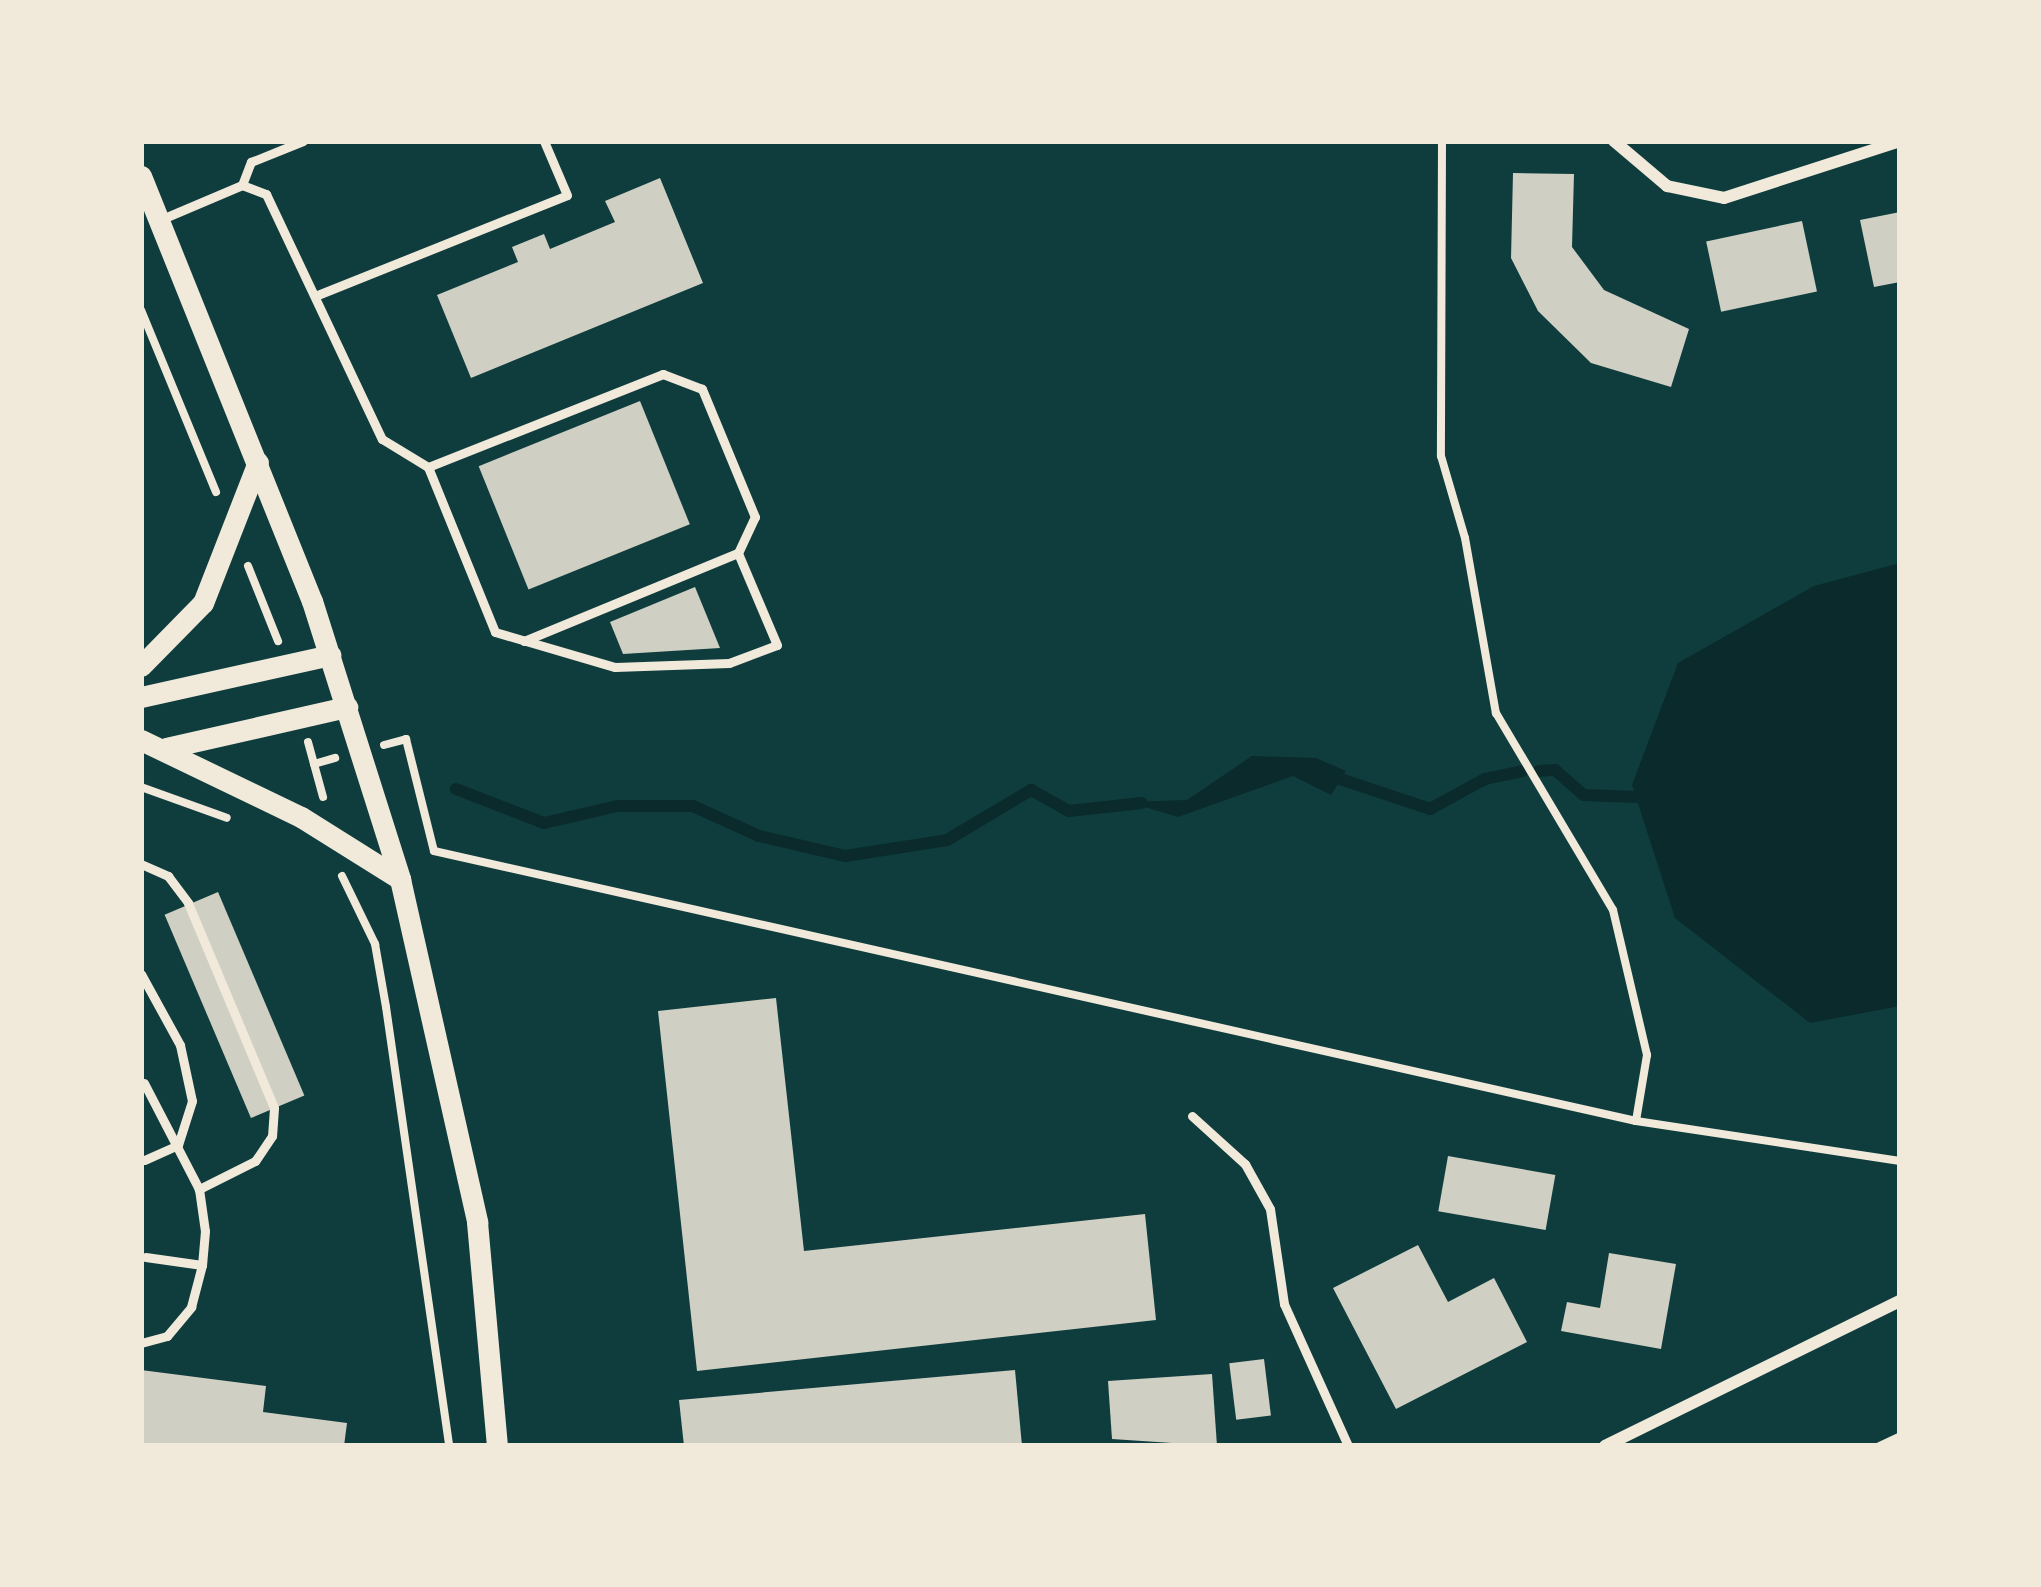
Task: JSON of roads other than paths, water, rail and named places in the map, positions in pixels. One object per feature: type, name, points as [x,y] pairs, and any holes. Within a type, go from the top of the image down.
[{"type":"street","points":[[1614,141],[1667,186],[1724,198],[1900,142]]},
{"type":"street","points":[[141,176],[258,461],[330,656],[400,879],[477,1222],[497,1446]]},
{"type":"street","points":[[141,666],[203,603],[258,461]]},
{"type":"street","points":[[141,698],[330,656]]},
{"type":"street","points":[[165,748],[303,721],[347,707]]},
{"type":"street","points":[[141,740],[334,836],[400,879]]},
{"type":"street","points":[[1605,1446],[1900,1301]]},
{"type":"lane","points":[[162,219],[242,184],[251,162],[303,141]]},
{"type":"lane","points":[[315,296],[567,195],[544,141]]},
{"type":"lane","points":[[242,184],[266,194],[382,439],[428,467],[495,632],[615,667],[729,663],[777,645],[738,553]]},
{"type":"lane","points":[[428,467],[663,374],[702,389],[755,517],[738,553],[524,640]]},
{"type":"lane","points":[[141,864],[168,877],[188,903],[274,1108],[272,1136],[255,1161],[200,1189]]},
{"type":"lane","points":[[141,974],[180,1045],[192,1101],[178,1145],[144,1160]]},
{"type":"lane","points":[[141,1342],[167,1336],[191,1307],[202,1265],[200,1189],[144,1083]]},
{"type":"lane","points":[[1192,1116],[1245,1163],[1270,1209],[1284,1304],[1348,1446]]},
{"type":"lane","points":[[146,1257],[202,1265]]},
{"type":"lane","points":[[1879,1446],[1900,1436]]},
{"type":"water","points":[[1900,563],[1900,1006],[1810,1023],[1675,918],[1632,785],[1678,663],[1814,586]]},
{"type":"water","points":[[1252,756],[1316,758],[1346,771],[1331,795],[1293,776],[1178,817],[1128,802],[1187,800]]},
{"type":"waterway","points":[[1539,771],[1555,770],[1584,795],[1636,797]]},
{"type":"waterway","points":[[1325,774],[1430,809],[1485,779],[1522,771]]},
{"type":"waterway","points":[[456,789],[544,823],[617,806],[693,806],[759,836],[845,856],[947,840],[1031,790],[1069,811],[1142,803]]}]
